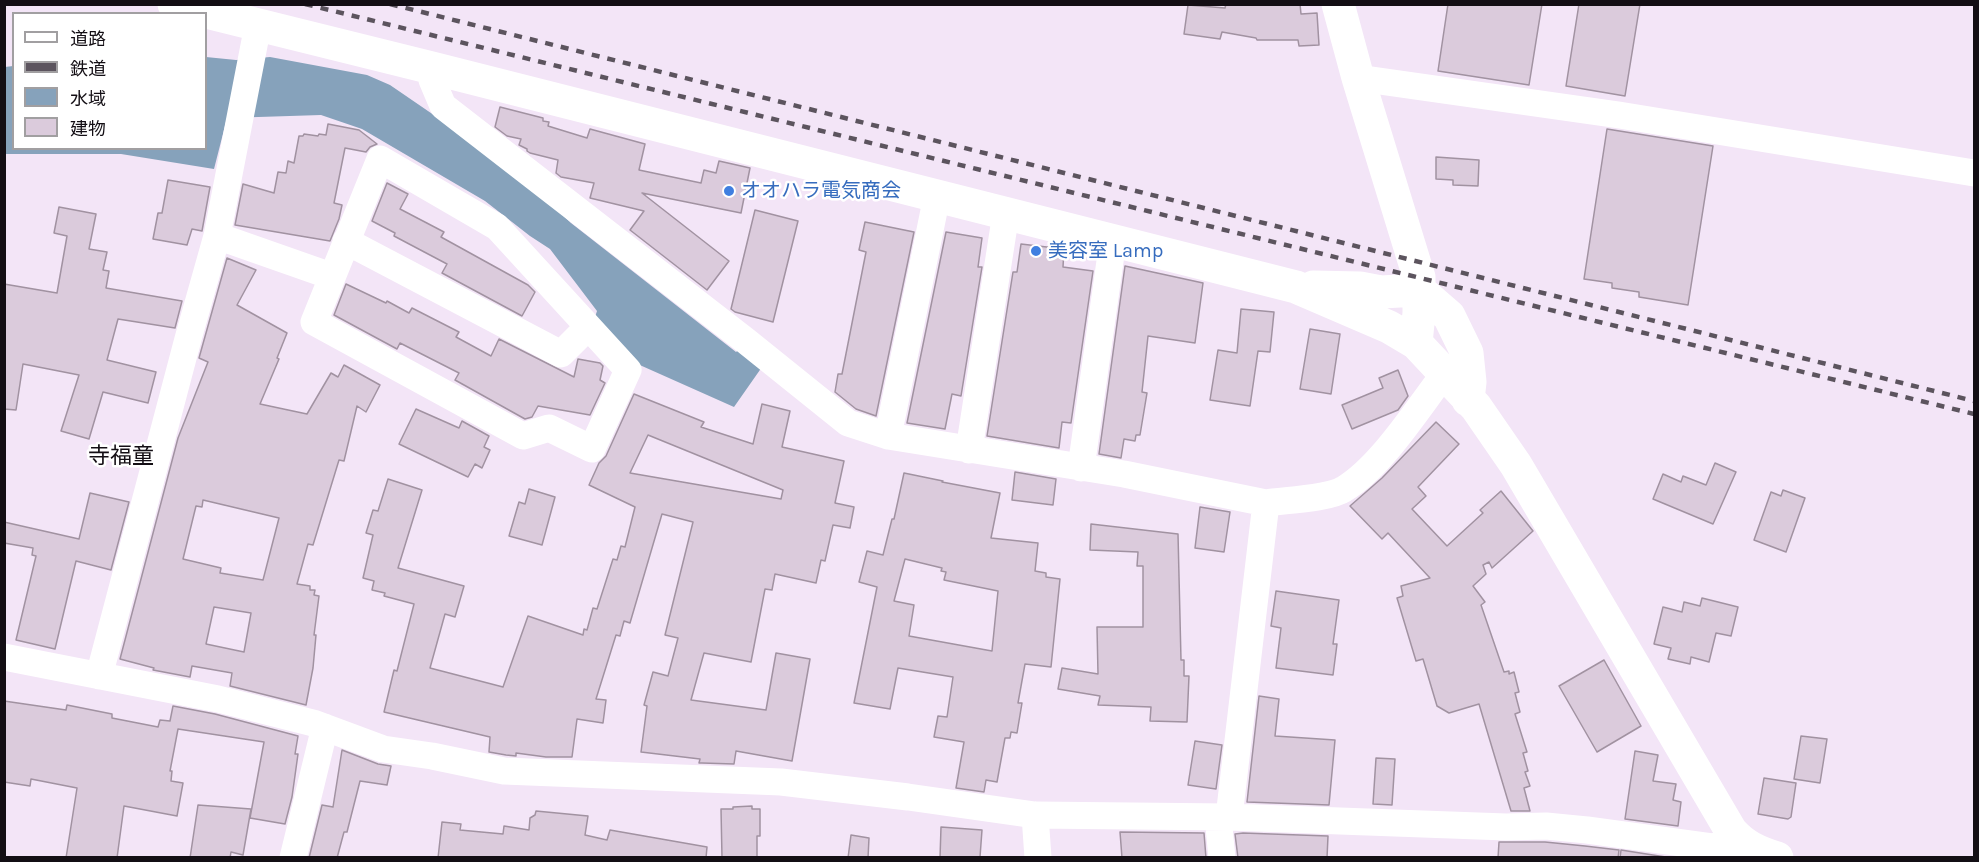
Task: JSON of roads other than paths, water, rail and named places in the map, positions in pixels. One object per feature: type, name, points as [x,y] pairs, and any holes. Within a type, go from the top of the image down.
[{"type":"street","points":[[174,4],[205,12]]},
{"type":"street","points":[[1338,4],[1358,78],[1419,277],[1416,342]]},
{"type":"street","points":[[207,13],[1296,286],[1389,327],[1416,342],[1445,373],[1516,465],[1731,831],[1739,841],[1760,853],[1777,858]]},
{"type":"street","points":[[99,676],[188,339],[218,236],[258,26]]},
{"type":"street","points":[[432,68],[432,80],[443,106],[848,423],[888,436],[1266,502],[1317,497],[1343,490],[1378,460],[1445,373]]},
{"type":"street","points":[[1358,78],[1619,115],[1974,173]]},
{"type":"street","points":[[380,159],[497,227],[628,370],[592,449],[549,428],[523,436],[314,322],[331,276],[380,159]]},
{"type":"street","points":[[888,436],[937,196]]},
{"type":"street","points":[[969,450],[1006,213]]},
{"type":"street","points":[[218,236],[331,276]]},
{"type":"street","points":[[1081,468],[1113,240]]},
{"type":"street","points":[[346,241],[561,354],[588,327]]},
{"type":"street","points":[[1296,286],[1360,288],[1382,292],[1419,290],[1449,316],[1467,353],[1470,382],[1468,400]]},
{"type":"street","points":[[1222,858],[1224,817],[1266,502]]},
{"type":"street","points":[[4,657],[218,699],[325,727],[383,749],[432,756],[504,771],[781,782],[1035,815],[1224,817],[1341,820],[1407,825],[1546,826],[1712,846],[1739,841]]},
{"type":"street","points":[[293,858],[325,727]]},
{"type":"street","points":[[1035,815],[1038,858]]},
{"type":"water","points":[[207,57],[236,60],[270,57],[367,75],[390,85],[482,148],[571,223],[736,352],[741,348],[762,367],[734,407],[633,362],[595,317],[597,311],[550,249],[485,201],[362,129],[321,115],[227,118],[214,169],[121,154],[5,154],[5,67],[12,66],[12,150],[207,150]]},
{"type":"railway","points":[[305,4],[1974,414]]},
{"type":"railway","points":[[390,4],[1974,401]]},
{"type":"place","name":"オオハラ電気商会","points":[[729,191]]},
{"type":"place","name":"美容室 Lamp","points":[[1036,251]]},
{"type":"district","name":"寺福童","points":[[121,457]]}]
